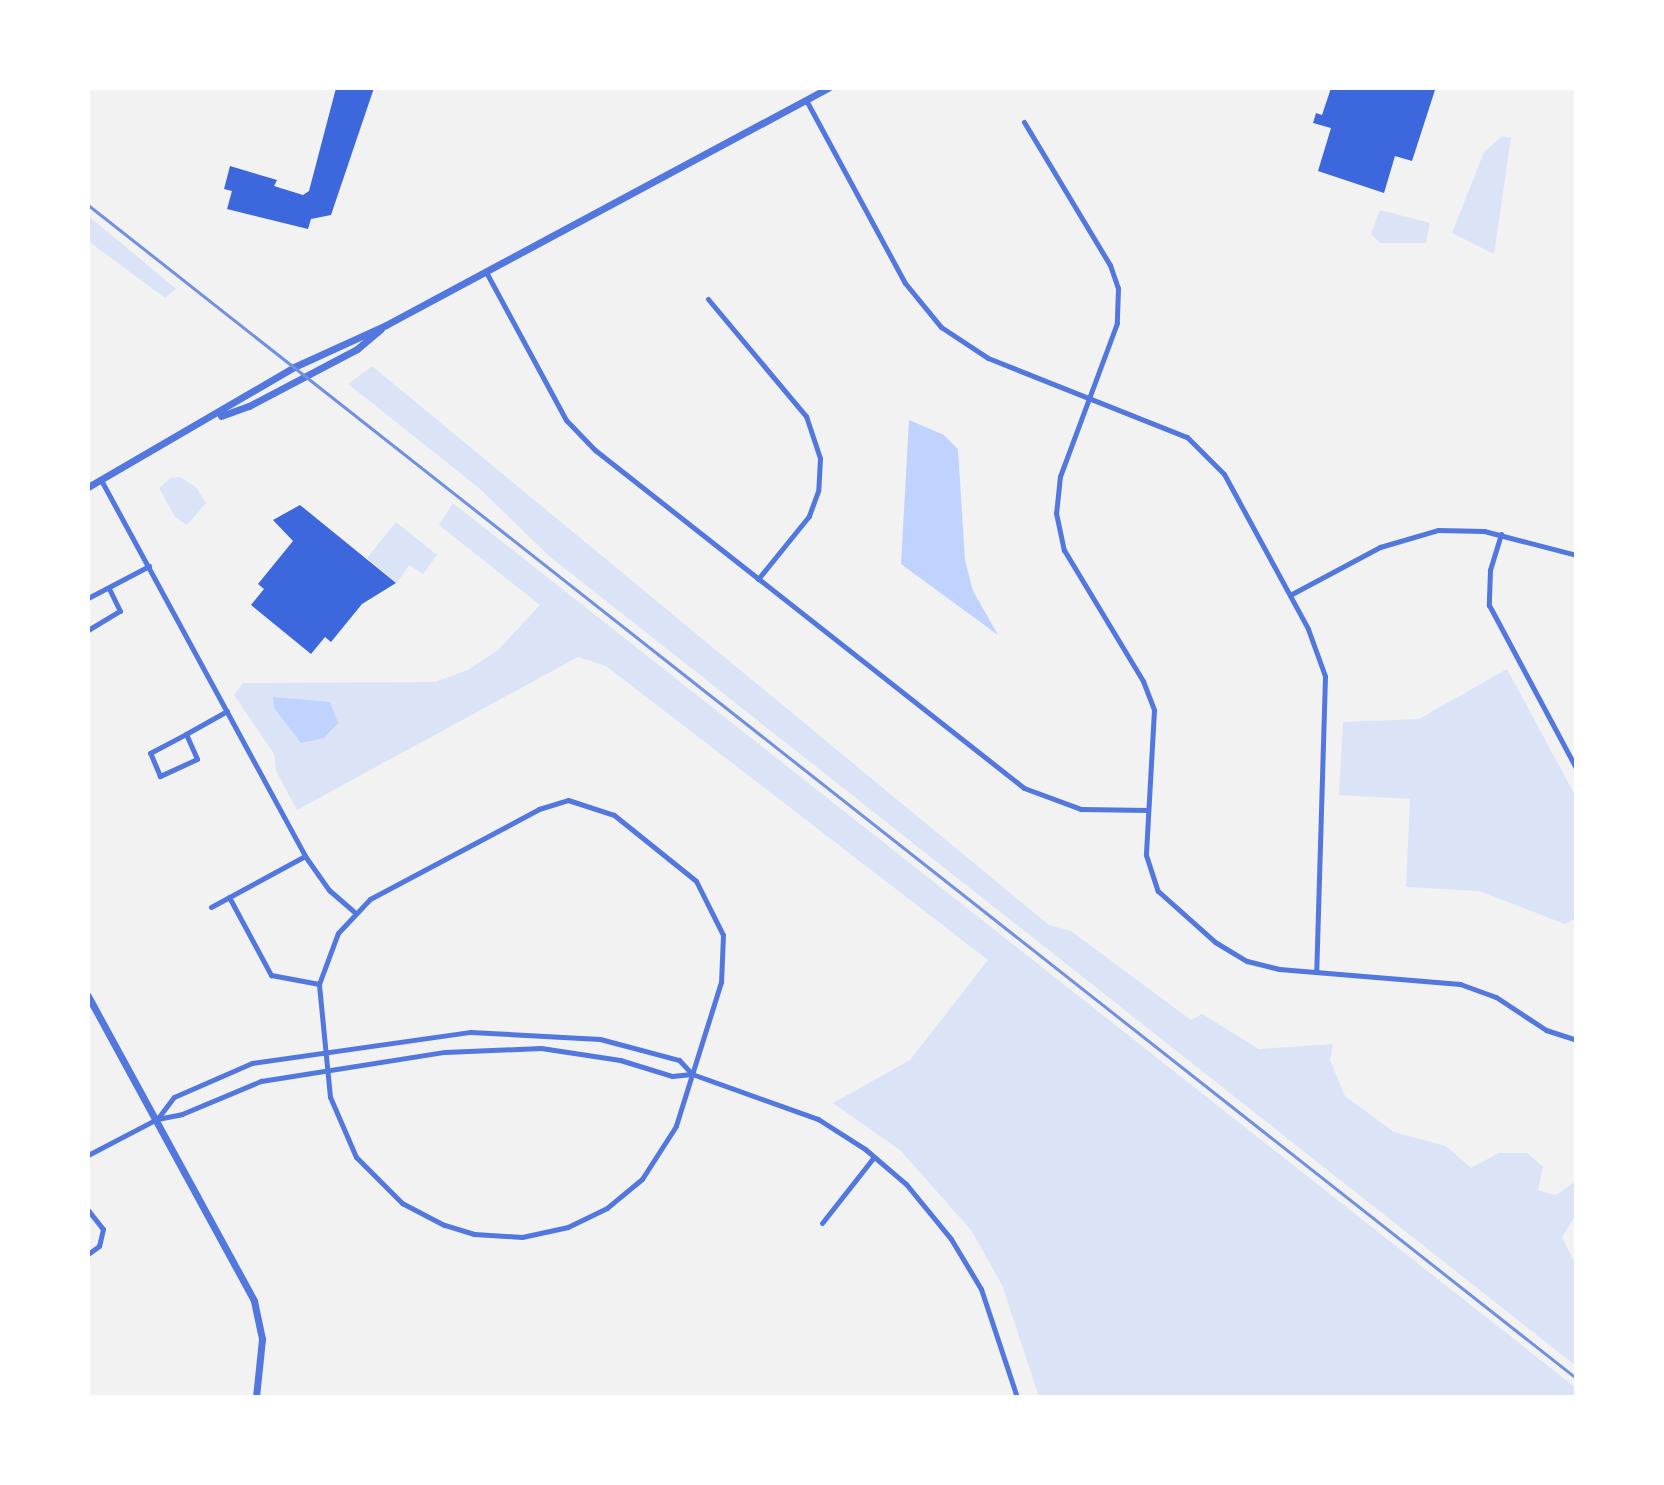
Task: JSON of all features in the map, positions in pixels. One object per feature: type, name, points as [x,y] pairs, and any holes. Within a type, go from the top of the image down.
[{"type":"street","points":[[88,487],[215,417],[294,367],[386,325],[828,88]]},
{"type":"street","points":[[806,100],[905,283],[933,319],[988,358],[1199,444],[1224,474],[1316,645],[1327,691],[1316,971]]},
{"type":"street","points":[[1024,122],[1115,277],[1117,323],[1057,488],[1057,526],[1064,550],[1143,681],[1154,710],[1147,863],[1171,907],[1247,961],[1469,986],[1546,1030],[1576,1040]]},
{"type":"street","points":[[486,272],[575,431],[758,579],[1036,795],[1081,809],[1148,810]]},
{"type":"street","points":[[708,299],[802,409],[820,458],[818,491],[809,516],[758,579]]},
{"type":"street","points":[[215,417],[249,406],[357,349],[386,325]]},
{"type":"street","points":[[101,480],[305,856],[329,890],[354,912]]},
{"type":"street","points":[[1290,595],[1380,547],[1418,534],[1459,529],[1501,534],[1576,555]]},
{"type":"street","points":[[1501,534],[1487,583],[1489,605],[1576,768]]},
{"type":"street","points":[[88,598],[149,566]]},
{"type":"street","points":[[88,630],[120,611],[109,587]]},
{"type":"street","points":[[186,734],[197,759],[160,776],[149,754],[227,711]]},
{"type":"street","points":[[578,801],[606,810],[691,876],[718,918],[724,946],[721,982],[669,1140],[633,1188],[568,1227],[506,1237],[444,1225],[381,1185],[343,1132],[325,1069],[323,1050],[319,984],[332,943],[354,912],[390,887],[548,804],[578,801]]},
{"type":"street","points":[[211,907],[305,856]]},
{"type":"street","points":[[229,897],[271,975],[319,984]]},
{"type":"street","points":[[88,996],[254,1301],[262,1339],[256,1397]]},
{"type":"street","points":[[157,1119],[174,1097],[217,1075],[266,1059],[471,1032],[540,1032],[648,1050],[679,1060],[692,1074]]},
{"type":"street","points":[[88,1155],[157,1119],[182,1114],[261,1081],[473,1049],[521,1048],[609,1058],[672,1076],[692,1074],[806,1114],[874,1157],[917,1196],[964,1259],[988,1304],[1017,1397]]},
{"type":"street","points":[[822,1223],[874,1157]]},
{"type":"street","points":[[88,1210],[100,1220],[103,1237],[88,1254]]},
{"type":"shaded area","points":[[1502,136],[1511,138],[1494,254],[1452,233],[1484,152]]},
{"type":"shaded area","points":[[1380,210],[1430,223],[1426,243],[1380,243],[1371,234]]},
{"type":"shaded area","points":[[88,216],[176,289],[165,298],[88,241]]},
{"type":"shaded area","points":[[372,366],[1049,925],[1071,931],[1191,1020],[1202,1014],[1259,1049],[1333,1044],[1330,1060],[1345,1096],[1394,1132],[1446,1146],[1471,1168],[1499,1153],[1527,1153],[1543,1167],[1538,1190],[1547,1193],[1556,1195],[1576,1181],[1576,1215],[1562,1237],[1576,1265],[1576,1366],[549,556],[479,488],[348,384]]},
{"type":"shaded area","points":[[180,477],[196,487],[206,503],[187,525],[175,517],[159,488],[170,478]]},
{"type":"shaded area","points":[[453,503],[1576,1388],[1576,1397],[1039,1397],[1002,1285],[971,1230],[901,1151],[833,1103],[910,1060],[988,960],[606,666],[578,657],[297,810],[276,771],[274,754],[234,695],[243,683],[435,682],[468,670],[498,650],[540,605],[439,525]]},
{"type":"shaded area","points":[[396,522],[437,555],[423,574],[409,565],[397,583],[367,558]]},
{"type":"shaded area","points":[[1507,669],[1576,797],[1576,918],[1565,924],[1479,891],[1406,887],[1410,799],[1339,795],[1343,722],[1419,719]]},
{"type":"water","points":[[909,420],[944,435],[958,449],[965,560],[973,591],[998,635],[901,564]]},
{"type":"water","points":[[273,697],[330,702],[338,723],[324,738],[301,743],[274,708]]},
{"type":"building","points":[[336,88],[374,88],[331,215],[311,219],[308,229],[227,209],[232,191],[224,189],[230,166],[277,180],[274,186],[303,195],[309,191]]},
{"type":"building","points":[[1331,88],[1435,90],[1412,161],[1395,156],[1384,193],[1318,171],[1331,128],[1313,123],[1316,113],[1322,115]]},
{"type":"building","points":[[300,505],[396,583],[362,604],[331,642],[325,637],[311,654],[251,605],[264,589],[258,584],[293,541],[273,520]]},
{"type":"railway","points":[[88,205],[1576,1378]]}]
